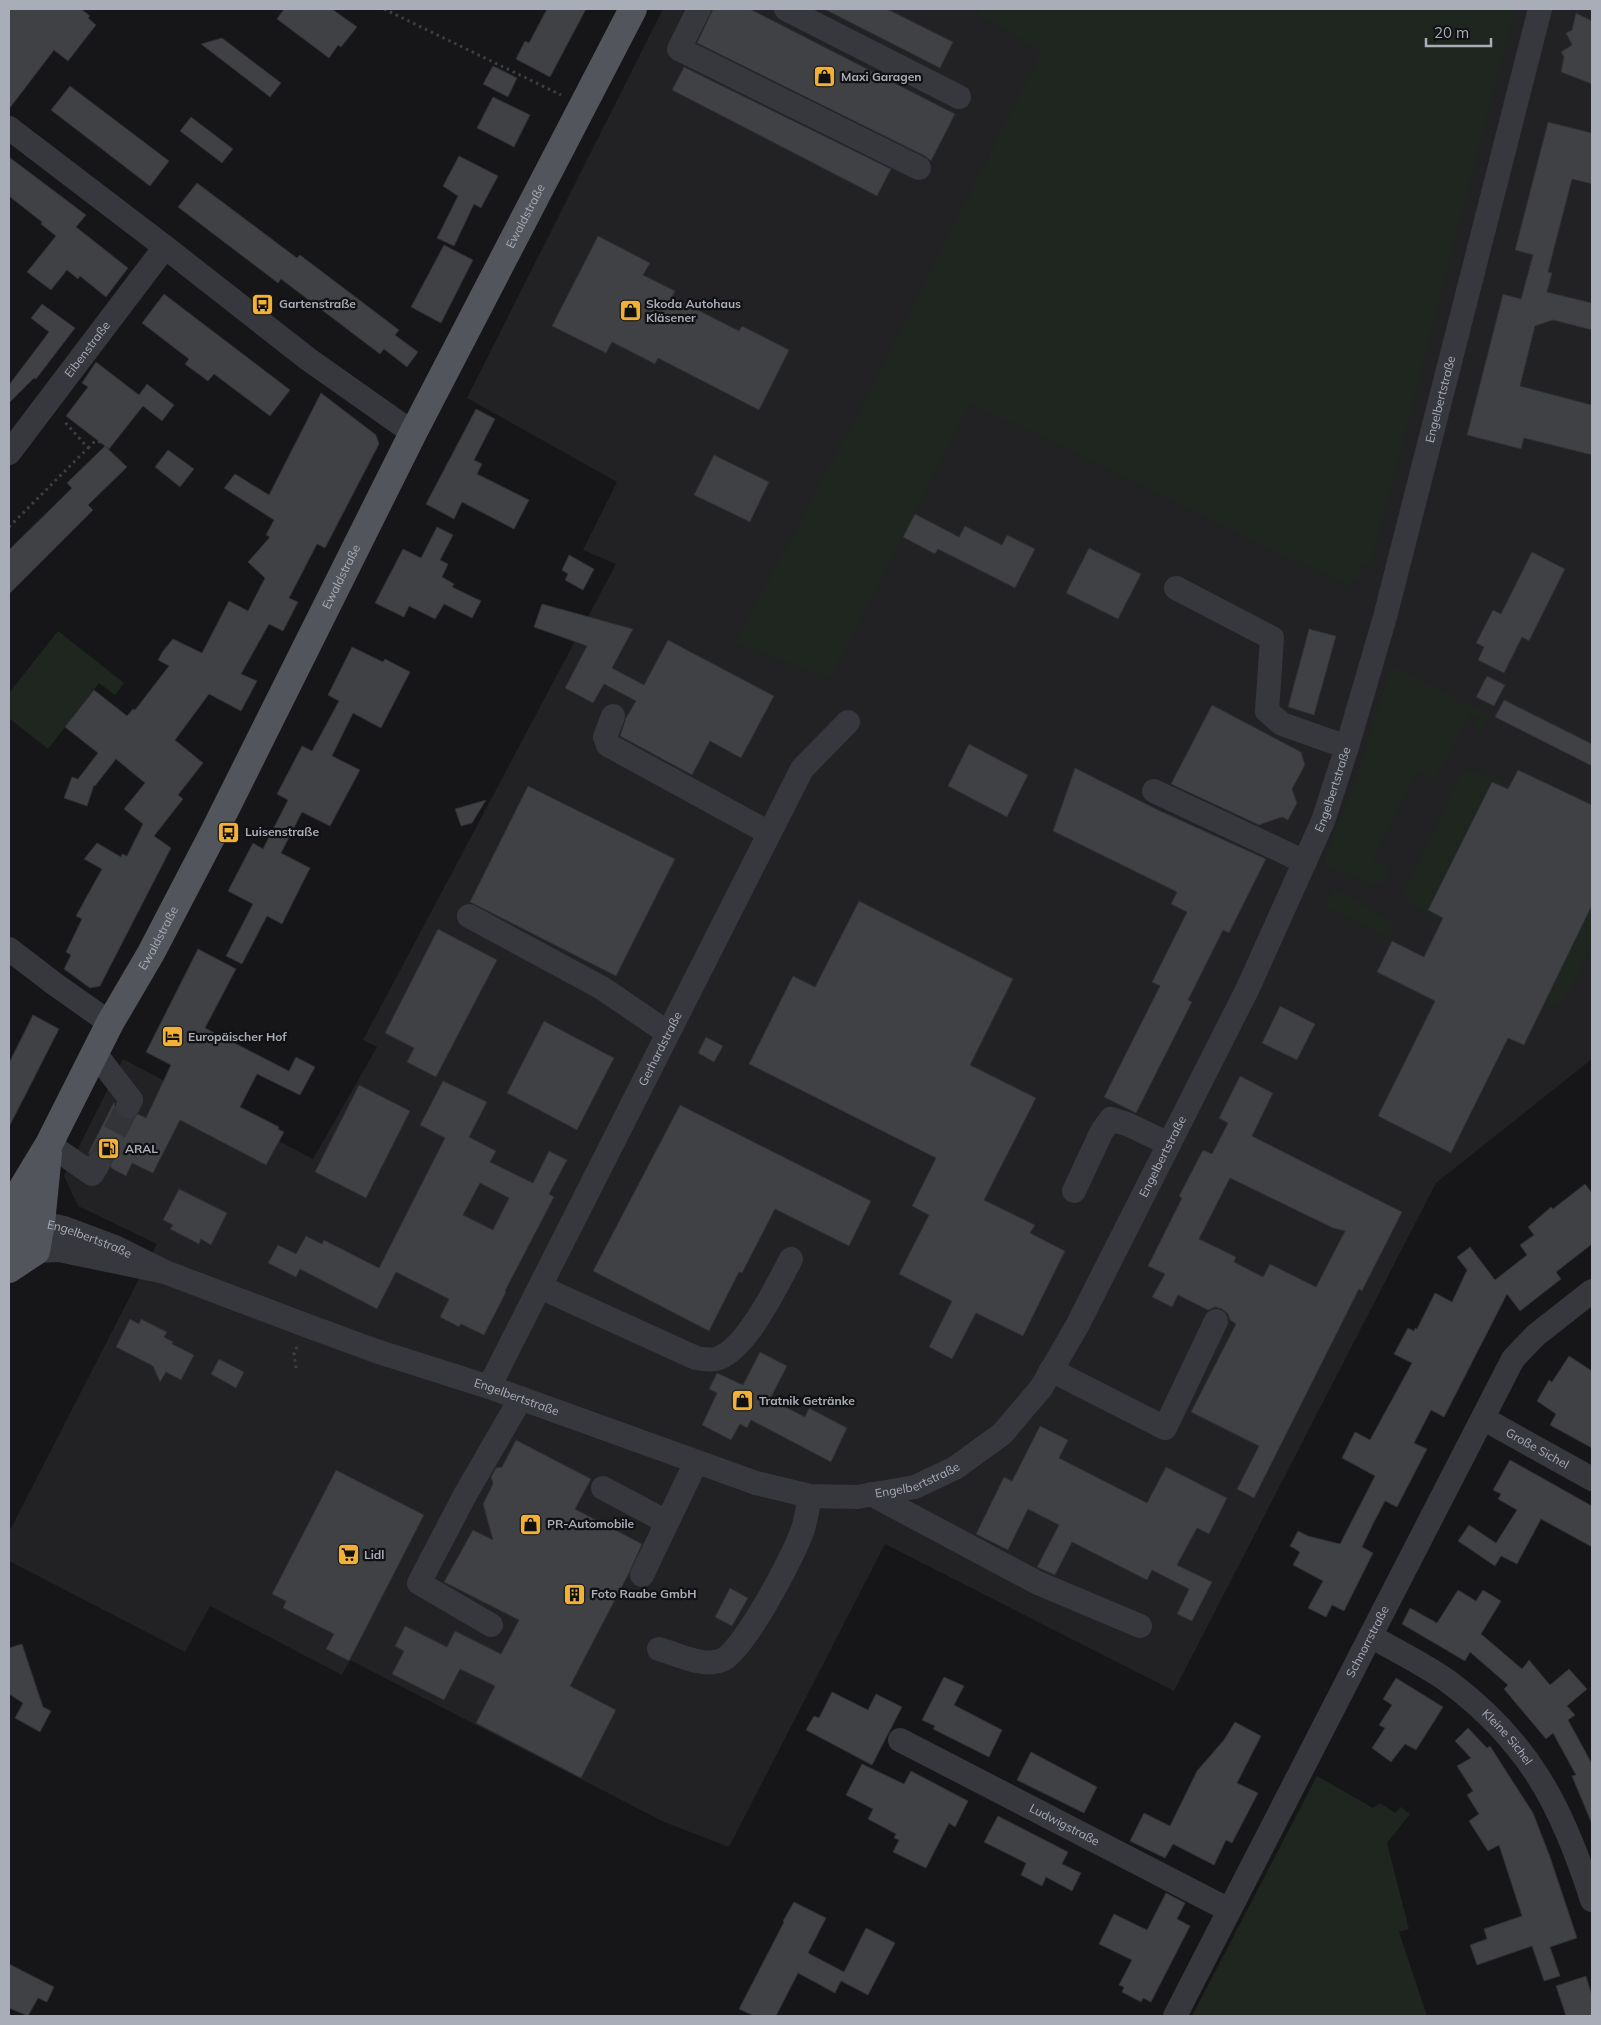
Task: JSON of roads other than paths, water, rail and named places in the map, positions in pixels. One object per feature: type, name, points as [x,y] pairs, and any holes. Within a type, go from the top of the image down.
[{"type":"main road","name":"Ewaldstraße","points":[[36,1251],[23,1230],[43,1194],[49,1144],[110,1023],[151,953],[213,834],[413,433],[633,9]]},
{"type":"main road","points":[[9,1269],[36,1251]]},
{"type":"street","points":[[699,9],[679,49],[919,168]]},
{"type":"street","points":[[786,9],[959,97]]},
{"type":"street","name":"Engelbertstraße","points":[[23,1230],[64,1228],[107,1244],[165,1272],[351,1342],[489,1386],[756,1483],[810,1496],[857,1497],[915,1487],[955,1468],[1002,1434],[1041,1388],[1077,1326],[1248,988],[1323,821],[1348,747],[1385,618],[1540,9]]},
{"type":"street","points":[[9,128],[308,359],[413,433]]},
{"type":"street","name":"Eibenstraße","points":[[9,453],[165,247]]},
{"type":"street","points":[[1176,588],[1272,638],[1267,711],[1282,724],[1308,735],[1348,747]]},
{"type":"street","points":[[613,716],[604,739],[608,745],[769,834]]},
{"type":"street","name":"Gerhardstraße","points":[[489,1386],[802,769],[848,722]]},
{"type":"street","points":[[1154,791],[1305,862]]},
{"type":"street","points":[[469,916],[602,988],[668,1033]]},
{"type":"street","points":[[9,949],[110,1023]]},
{"type":"street","points":[[95,1053],[131,1100],[128,1106]]},
{"type":"street","points":[[1074,1191],[1102,1131],[1111,1119],[1127,1124],[1169,1144]]},
{"type":"street","points":[[49,1144],[92,1174],[98,1164]]},
{"type":"street","name":"Engelbertstraße","points":[[36,1251],[59,1250],[165,1272]]},
{"type":"street","points":[[540,1286],[696,1358],[715,1359],[731,1351],[762,1315],[791,1259]]},
{"type":"street","name":"Schnorrstraße","points":[[1175,2016],[1484,1419],[1513,1359],[1536,1335],[1592,1291]]},
{"type":"street","points":[[1051,1370],[1165,1428],[1216,1321]]},
{"type":"street","points":[[491,1625],[419,1583],[464,1495],[521,1398]]},
{"type":"street","name":"Große Sichel","points":[[1484,1419],[1592,1479]]},
{"type":"street","points":[[642,1575],[696,1462]]},
{"type":"street","points":[[603,1488],[667,1522]]},
{"type":"street","points":[[871,1494],[1038,1583],[1140,1626]]},
{"type":"street","points":[[659,1649],[702,1662],[721,1660],[730,1655],[742,1641],[762,1610],[795,1546],[803,1530],[810,1496]]},
{"type":"street","name":"Kleine Sichel","points":[[1371,1636],[1448,1681],[1494,1719],[1540,1776],[1557,1807],[1591,1890]]},
{"type":"street","name":"Ludwigstraße","points":[[900,1740],[1229,1910]]},
{"type":"tunnel","points":[[98,1164],[128,1106]]},
{"type":"place","name":"Maxi Garagen","points":[[825,77]]},
{"type":"place","name":"Gartenstraße","points":[[263,304]]},
{"type":"place","name":"Skoda Autohaus Kläsener","points":[[630,311]]},
{"type":"place","name":"Luisenstraße","points":[[229,832]]},
{"type":"place","name":"Europäischer Hof","points":[[172,1037]]},
{"type":"place","name":"ARAL","points":[[109,1149]]},
{"type":"place","name":"Tratnik Getränke","points":[[743,1401]]},
{"type":"place","name":"PR-Automobile","points":[[531,1524]]},
{"type":"place","name":"Lidl","points":[[348,1555]]},
{"type":"place","name":"Foto Raabe GmbH","points":[[575,1594]]}]
